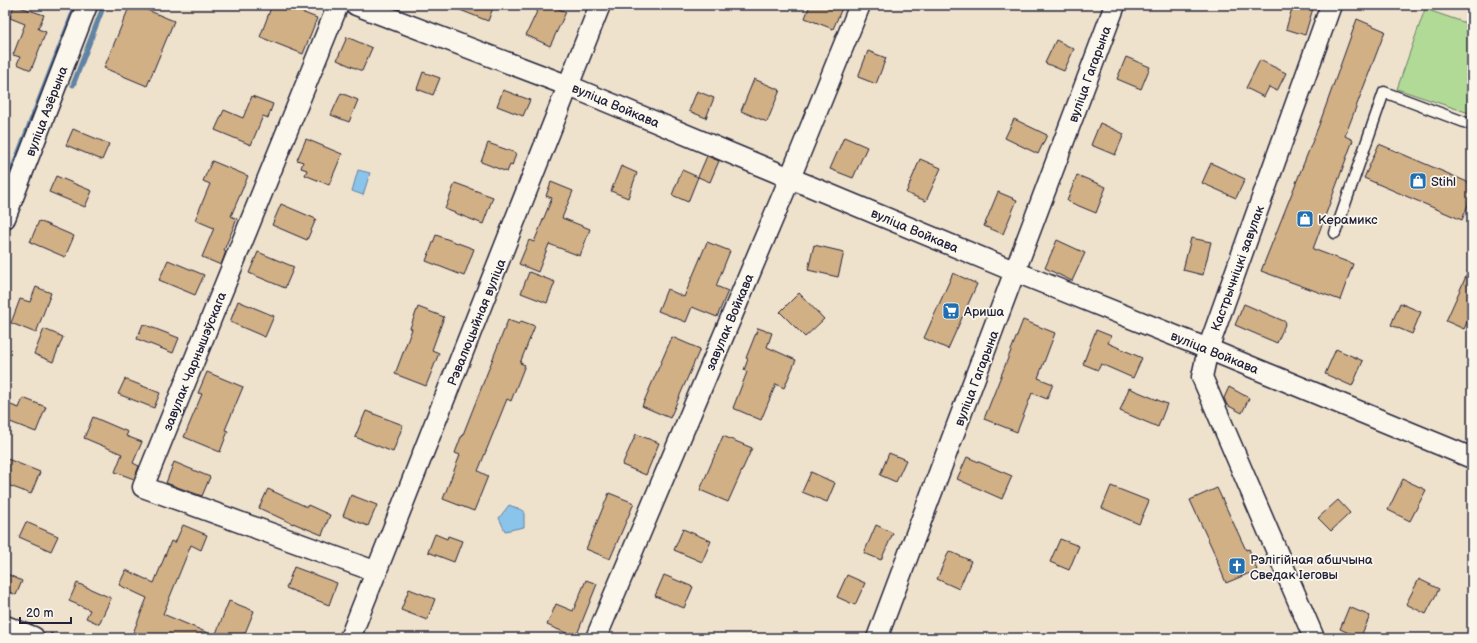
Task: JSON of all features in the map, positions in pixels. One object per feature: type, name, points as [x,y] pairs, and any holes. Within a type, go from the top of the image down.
[{"type":"main road","points":[[5,627],[33,638]]},
{"type":"street","name":"вуліца Азёрына","points":[[5,218],[87,5]]},
{"type":"street","name":"завулак Чарнышэўскага","points":[[338,5],[143,487],[377,572]]},
{"type":"street","name":"вуліца Войкава","points":[[356,5],[569,86],[1016,272],[1208,349],[1472,458]]},
{"type":"street","name":"Рэвалюцыйная вуліца","points":[[350,638],[600,5]]},
{"type":"street","name":"завулак Войкава","points":[[596,638],[790,178],[860,5]]},
{"type":"street","name":"вуліца Гагарына","points":[[877,638],[1116,5]]},
{"type":"street","name":"Кастрычніцкі завулак","points":[[1314,638],[1202,377],[1208,349],[1332,5]]},
{"type":"lane","points":[[1335,233],[1384,92],[1472,125]]},
{"type":"green space","points":[[1425,9],[1472,25],[1472,114],[1397,89]]},
{"type":"water","points":[[358,170],[370,173],[363,195],[352,191]]},
{"type":"water","points":[[509,505],[524,511],[524,527],[505,531],[499,518]]},
{"type":"building","points":[[14,5],[44,15],[38,29],[46,32],[31,70],[17,64],[20,57],[13,55],[25,24],[10,18]]},
{"type":"building","points":[[130,5],[135,5],[174,21],[147,86],[104,68]]},
{"type":"building","points":[[272,5],[283,5],[317,18],[303,54],[260,37]]},
{"type":"building","points":[[494,5],[488,21],[450,6]]},
{"type":"building","points":[[540,5],[550,5],[566,12],[550,46],[526,35]]},
{"type":"building","points":[[810,5],[834,5],[842,8],[833,29],[805,18]]},
{"type":"building","points":[[1293,5],[1314,5],[1305,35],[1286,29]]},
{"type":"building","points":[[1357,19],[1385,31],[1345,136],[1353,140],[1313,249],[1353,264],[1340,300],[1261,271],[1319,125]]},
{"type":"building","points":[[347,37],[372,48],[362,71],[337,60]]},
{"type":"building","points":[[1056,40],[1074,49],[1064,71],[1045,63]]},
{"type":"building","points":[[868,51],[886,58],[876,84],[858,77]]},
{"type":"building","points":[[1126,57],[1150,67],[1141,89],[1117,79]]},
{"type":"building","points":[[1260,60],[1286,73],[1277,91],[1269,87],[1264,97],[1246,88]]},
{"type":"building","points":[[423,72],[440,78],[433,95],[417,89]]},
{"type":"building","points":[[754,79],[780,90],[767,122],[741,111]]},
{"type":"building","points":[[503,90],[530,100],[523,116],[497,106]]},
{"type":"building","points":[[697,91],[714,98],[706,118],[689,111]]},
{"type":"building","points":[[341,93],[358,100],[349,122],[331,115]]},
{"type":"building","points":[[252,96],[273,104],[268,118],[263,116],[251,145],[215,130],[224,110],[243,118]]},
{"type":"building","points":[[1014,119],[1047,135],[1038,154],[1005,138]]},
{"type":"building","points":[[1100,123],[1124,134],[1115,155],[1091,145]]},
{"type":"building","points":[[73,129],[109,144],[102,160],[66,145]]},
{"type":"building","points":[[844,137],[867,147],[853,178],[830,169]]},
{"type":"building","points":[[306,139],[342,154],[329,185],[305,175],[307,170],[301,168],[303,162],[297,160]]},
{"type":"building","points":[[488,143],[516,153],[512,166],[510,165],[507,172],[481,162]]},
{"type":"building","name":"Stihl","points":[[1379,144],[1472,184],[1472,195],[1462,220],[1364,178]]},
{"type":"building","points":[[707,156],[719,161],[710,182],[698,177]]},
{"type":"building","points":[[920,159],[941,168],[926,201],[906,193]]},
{"type":"building","points":[[212,161],[248,176],[231,216],[237,219],[224,250],[226,251],[221,265],[202,257],[214,228],[195,220],[210,184],[203,181]]},
{"type":"building","points":[[1211,163],[1245,179],[1236,198],[1202,183]]},
{"type":"building","points":[[621,166],[637,173],[628,198],[611,191]]},
{"type":"building","points":[[682,170],[698,177],[688,202],[672,195]]},
{"type":"building","points":[[1077,175],[1106,187],[1096,213],[1067,201]]},
{"type":"building","points":[[56,176],[92,191],[85,207],[49,192]]},
{"type":"building","points":[[551,182],[573,191],[562,218],[590,229],[580,256],[549,244],[538,272],[519,264],[529,240],[534,242],[552,198],[546,196]]},
{"type":"building","points":[[455,183],[493,197],[483,224],[445,209]]},
{"type":"building","points":[[998,192],[1017,200],[1003,234],[984,226]]},
{"type":"building","points":[[281,204],[316,219],[307,240],[272,225]]},
{"type":"building","points":[[39,221],[74,236],[65,257],[30,242]]},
{"type":"building","points":[[436,235],[474,249],[464,276],[426,261]]},
{"type":"building","points":[[1191,238],[1211,242],[1203,275],[1183,270]]},
{"type":"building","points":[[1057,240],[1085,253],[1072,281],[1045,268]]},
{"type":"building","points":[[707,242],[730,251],[716,286],[728,291],[717,317],[692,307],[686,322],[658,311],[667,289],[684,297]]},
{"type":"building","points":[[814,245],[844,252],[838,277],[808,270]]},
{"type":"building","points":[[258,252],[294,267],[285,288],[249,273]]},
{"type":"building","points":[[168,260],[204,275],[195,295],[159,280]]},
{"type":"building","points":[[1472,263],[1472,311],[1464,329],[1446,321]]},
{"type":"building","points":[[529,272],[555,282],[547,303],[521,293]]},
{"type":"building","name":"Ариша","points":[[953,273],[977,284],[948,349],[924,338]]},
{"type":"building","points":[[36,287],[51,293],[36,333],[11,323],[20,299],[30,302]]},
{"type":"building","points":[[799,293],[824,319],[805,337],[780,312]]},
{"type":"building","points":[[238,301],[274,316],[265,337],[230,322]]},
{"type":"building","points":[[1400,303],[1421,312],[1412,334],[1391,325]]},
{"type":"building","points":[[1244,304],[1286,322],[1277,343],[1235,325]]},
{"type":"building","points":[[418,307],[444,317],[432,350],[439,353],[426,386],[395,374],[412,329],[410,328]]},
{"type":"building","points":[[508,320],[519,324],[521,321],[535,326],[520,363],[525,365],[511,401],[507,399],[478,471],[488,476],[474,511],[443,499],[460,455],[455,453]]},
{"type":"building","points":[[1023,320],[1055,333],[1038,378],[1053,384],[1047,399],[1032,393],[1017,432],[984,419]]},
{"type":"building","points":[[143,324],[179,338],[173,353],[137,339]]},
{"type":"building","points":[[758,328],[772,333],[767,347],[796,360],[784,388],[776,384],[761,420],[733,408],[747,372],[744,370],[748,359],[746,358]]},
{"type":"building","points":[[44,329],[63,337],[53,362],[34,354]]},
{"type":"building","points":[[1096,330],[1111,336],[1108,343],[1142,358],[1133,378],[1101,364],[1098,370],[1083,364]]},
{"type":"building","points":[[672,337],[700,349],[670,418],[642,406]]},
{"type":"building","points":[[1336,349],[1363,361],[1352,386],[1325,374]]},
{"type":"building","points":[[207,372],[243,387],[225,430],[228,431],[220,452],[184,437],[202,394],[198,393]]},
{"type":"building","points":[[125,379],[160,393],[154,408],[118,394]]},
{"type":"building","points":[[1229,387],[1249,398],[1242,413],[1227,405],[1224,398]]},
{"type":"building","points":[[1129,388],[1167,404],[1158,427],[1120,411]]},
{"type":"building","points":[[23,398],[46,407],[36,432],[5,420],[5,403],[19,408]]},
{"type":"building","points":[[366,411],[403,425],[393,452],[355,437]]},
{"type":"building","points":[[93,417],[128,432],[126,436],[142,442],[133,463],[139,466],[134,479],[115,472],[122,454],[84,438]]},
{"type":"building","points":[[636,434],[659,443],[646,475],[622,465]]},
{"type":"building","points":[[723,436],[752,448],[728,502],[700,490]]},
{"type":"building","points":[[889,453],[906,460],[896,482],[880,475]]},
{"type":"building","points":[[967,457],[1012,476],[1002,499],[957,479]]},
{"type":"building","points":[[5,458],[40,472],[31,494],[5,484]]},
{"type":"building","points":[[174,462],[210,477],[202,496],[166,483]]},
{"type":"building","points":[[811,472],[835,483],[827,502],[802,492]]},
{"type":"building","points":[[1403,479],[1426,490],[1410,521],[1388,510]]},
{"type":"building","points":[[1111,486],[1149,501],[1139,524],[1102,508]]},
{"type":"building","points":[[1217,488],[1246,550],[1249,549],[1257,570],[1226,583],[1218,561],[1190,500]]},
{"type":"building","points":[[268,489],[307,507],[308,505],[330,515],[322,535],[293,524],[259,508]]},
{"type":"building","points":[[609,493],[634,503],[610,559],[586,549]]},
{"type":"building","points":[[351,495],[377,505],[368,526],[343,516]]},
{"type":"building","points":[[1338,500],[1350,513],[1331,531],[1318,518]]},
{"type":"building","points":[[26,522],[58,536],[51,551],[19,537]]},
{"type":"building","points":[[183,525],[207,535],[201,550],[191,545],[163,614],[215,636],[229,601],[254,611],[243,638],[131,638],[147,598],[119,585],[126,570],[154,583],[171,541],[175,543]]},
{"type":"building","points":[[876,525],[893,533],[881,560],[864,553]]},
{"type":"building","points":[[683,529],[711,541],[702,562],[674,550]]},
{"type":"building","points":[[435,534],[447,539],[448,536],[462,541],[454,562],[428,552]]},
{"type":"building","points":[[1060,539],[1079,546],[1069,570],[1050,562]]},
{"type":"building","points":[[949,551],[971,561],[959,589],[937,579]]},
{"type":"building","points":[[294,567],[337,583],[329,605],[286,588]]},
{"type":"building","points":[[5,573],[22,581],[16,595],[5,590]]},
{"type":"building","points":[[664,575],[693,587],[684,608],[655,596]]},
{"type":"building","points":[[847,575],[865,583],[855,605],[837,597]]},
{"type":"building","points":[[1419,579],[1439,589],[1426,614],[1406,604]]},
{"type":"building","points":[[586,580],[597,584],[576,637],[547,625],[556,604],[573,611]]},
{"type":"building","points":[[77,583],[111,598],[99,624],[86,618],[90,610],[69,601]]},
{"type":"building","points":[[409,589],[435,599],[427,620],[401,610]]},
{"type":"building","points":[[1349,607],[1370,616],[1360,638],[1340,629]]},
{"type":"waterway","points":[[5,188],[76,5]]},
{"type":"waterway","points":[[73,85],[104,5]]},
{"type":"place","name":"Stihl","points":[[1418,181]]},
{"type":"place","name":"Керамикс","points":[[1305,219]]},
{"type":"place","name":"Ариша","points":[[951,311]]},
{"type":"place","name":"Рэлігійная абшчына Сведак Iеговы","points":[[1237,566]]}]
